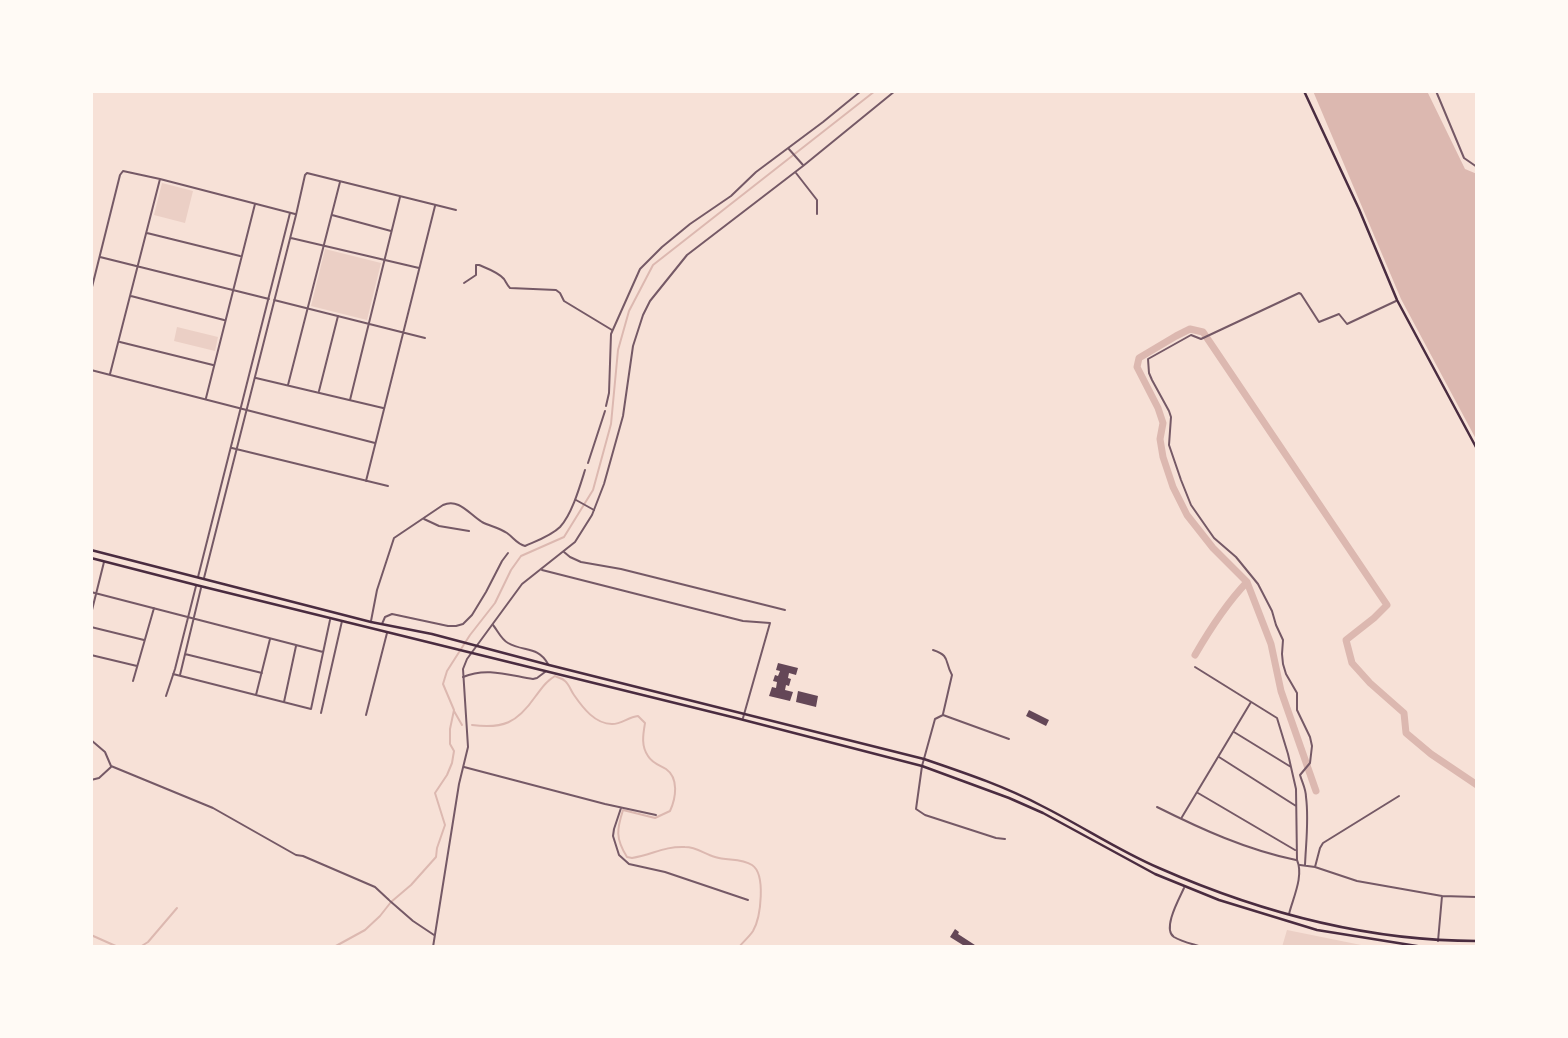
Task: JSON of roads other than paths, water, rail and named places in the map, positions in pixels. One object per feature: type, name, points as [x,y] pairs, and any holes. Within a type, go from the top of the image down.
[{"type":"main road","points":[[1304,91],[1359,209],[1397,300],[1477,449]]},
{"type":"main road","points":[[91,550],[924,759],[1012,791],[1157,868],[1289,915],[1368,932],[1438,941],[1477,941]]},
{"type":"main road","points":[[104,561],[106,553]]},
{"type":"main road","points":[[91,558],[922,766],[1043,813],[1155,874],[1219,900],[1317,930],[1423,947]]},
{"type":"main road","points":[[331,618],[332,612]]},
{"type":"main road","points":[[612,687],[614,681]]},
{"type":"main road","points":[[700,709],[701,703]]},
{"type":"main road","points":[[819,740],[821,733]]},
{"type":"main road","points":[[1438,941],[1438,947]]},
{"type":"street","points":[[606,406],[609,393],[610,339],[640,269],[690,224],[731,196],[756,172],[861,91]]},
{"type":"street","points":[[433,947],[459,785],[468,747],[463,669],[467,659],[522,584],[575,542],[594,510],[623,416],[633,346],[650,301],[687,255],[895,91]]},
{"type":"street","points":[[1436,91],[1464,158],[1477,167]]},
{"type":"street","points":[[789,149],[803,165]]},
{"type":"street","points":[[91,291],[123,171],[296,215]]},
{"type":"street","points":[[795,172],[817,200],[817,214]]},
{"type":"street","points":[[180,676],[305,175],[307,173],[456,210]]},
{"type":"street","points":[[110,375],[160,179]]},
{"type":"street","points":[[288,385],[340,181]]},
{"type":"street","points":[[350,400],[401,196]]},
{"type":"street","points":[[206,399],[255,204]]},
{"type":"street","points":[[366,481],[435,205]]},
{"type":"street","points":[[166,696],[290,213]]},
{"type":"street","points":[[331,215],[392,231]]},
{"type":"street","points":[[146,233],[241,257]]},
{"type":"street","points":[[290,238],[419,268]]},
{"type":"street","points":[[100,257],[425,338]]},
{"type":"street","points":[[464,284],[476,275],[476,265],[479,265],[503,278],[510,288],[556,290],[564,301],[613,330]]},
{"type":"street","points":[[1305,865],[1307,797],[1301,773],[1310,763],[1312,749],[1297,710],[1297,694],[1284,668],[1283,640],[1258,584],[1236,557],[1221,546],[1208,531],[1191,505],[1169,445],[1172,422],[1169,411],[1149,373],[1148,359],[1191,335],[1201,339],[1299,293],[1318,321],[1339,314],[1347,324],[1397,300]]},
{"type":"street","points":[[130,296],[225,321]]},
{"type":"street","points":[[318,392],[338,316]]},
{"type":"street","points":[[118,342],[214,365]]},
{"type":"street","points":[[91,370],[375,443]]},
{"type":"street","points":[[255,377],[384,408]]},
{"type":"street","points":[[587,463],[605,411]]},
{"type":"street","points":[[231,448],[388,486]]},
{"type":"street","points":[[371,622],[377,590],[392,541],[397,534],[446,503],[452,502],[483,523],[506,533],[522,546],[560,527],[576,500],[585,470]]},
{"type":"street","points":[[576,500],[594,510]]},
{"type":"street","points":[[424,518],[439,526],[469,531]]},
{"type":"street","points":[[564,551],[581,562],[621,569],[785,610]]},
{"type":"street","points":[[382,624],[386,617],[392,614],[448,626],[463,624],[482,601],[508,553]]},
{"type":"street","points":[[91,614],[104,561]]},
{"type":"street","points":[[541,570],[743,621],[770,623],[742,720]]},
{"type":"street","points":[[91,592],[323,652]]},
{"type":"street","points":[[133,681],[154,608]]},
{"type":"street","points":[[173,674],[311,709],[331,618]]},
{"type":"street","points":[[321,713],[342,620]]},
{"type":"street","points":[[493,624],[504,640],[543,655],[549,665]]},
{"type":"street","points":[[91,627],[145,640]]},
{"type":"street","points":[[366,715],[387,632]]},
{"type":"street","points":[[256,696],[270,638]]},
{"type":"street","points":[[284,702],[296,645]]},
{"type":"street","points":[[933,650],[946,656],[952,675],[943,715]]},
{"type":"street","points":[[185,654],[262,673]]},
{"type":"street","points":[[91,655],[137,666]]},
{"type":"street","points":[[1195,667],[1277,718],[1292,768],[1297,806],[1296,851],[1299,874],[1287,922]]},
{"type":"street","points":[[463,677],[488,671],[533,679],[546,671]]},
{"type":"street","points":[[1181,819],[1252,701]]},
{"type":"street","points":[[1005,839],[916,809],[922,766],[933,721],[939,716],[943,715],[1009,739]]},
{"type":"street","points":[[1234,732],[1292,768]]},
{"type":"street","points":[[91,740],[105,752],[111,766],[213,808],[296,855],[375,887],[412,920],[435,936]]},
{"type":"street","points":[[1219,757],[1297,806]]},
{"type":"street","points":[[91,780],[99,778],[111,766]]},
{"type":"street","points":[[463,766],[656,815]]},
{"type":"street","points":[[1009,798],[1012,791]]},
{"type":"street","points":[[1197,792],[1296,851]]},
{"type":"street","points":[[1315,867],[1323,843],[1399,796]]},
{"type":"street","points":[[622,807],[613,836],[619,855],[629,863],[665,872],[748,901]]},
{"type":"street","points":[[1157,807],[1268,854],[1297,860]]},
{"type":"street","points":[[1299,865],[1315,867],[1357,881],[1442,896],[1477,897]]},
{"type":"street","points":[[1155,874],[1157,868]]},
{"type":"street","points":[[1184,887],[1169,924],[1169,931],[1181,940],[1202,947]]},
{"type":"street","points":[[1219,900],[1221,893]]},
{"type":"street","points":[[1438,941],[1442,896]]},
{"type":"street","points":[[1367,939],[1368,932]]},
{"type":"waterway","points":[[334,947],[365,930],[436,857],[445,825],[435,793],[447,775],[454,751],[450,744],[454,710],[443,684],[447,671],[495,603],[521,556],[564,537],[593,490],[611,424],[618,350],[629,311],[653,265],[875,91]]},
{"type":"waterway","points":[[1316,791],[1281,691],[1271,644],[1247,582],[1213,548],[1187,515],[1173,487],[1163,457],[1160,439],[1163,423],[1158,408],[1137,367],[1139,358],[1190,329],[1203,332],[1387,605],[1346,640],[1352,663],[1404,713],[1406,733],[1431,754],[1477,785]]},
{"type":"waterway","points":[[1195,655],[1219,617],[1247,582]]},
{"type":"waterway","points":[[472,725],[501,725],[515,718],[555,676],[563,679],[585,710],[600,721],[616,724],[638,716],[645,723],[644,748],[656,764],[670,773],[675,783],[675,794],[670,811],[655,818],[623,810],[618,828],[620,844],[627,857],[632,858],[685,847],[752,865],[761,886],[760,906],[753,931],[739,947]]},
{"type":"waterway","points":[[454,711],[462,725]]},
{"type":"waterway","points":[[140,947],[148,942],[177,908]]},
{"type":"waterway","points":[[91,935],[118,947]]}]
